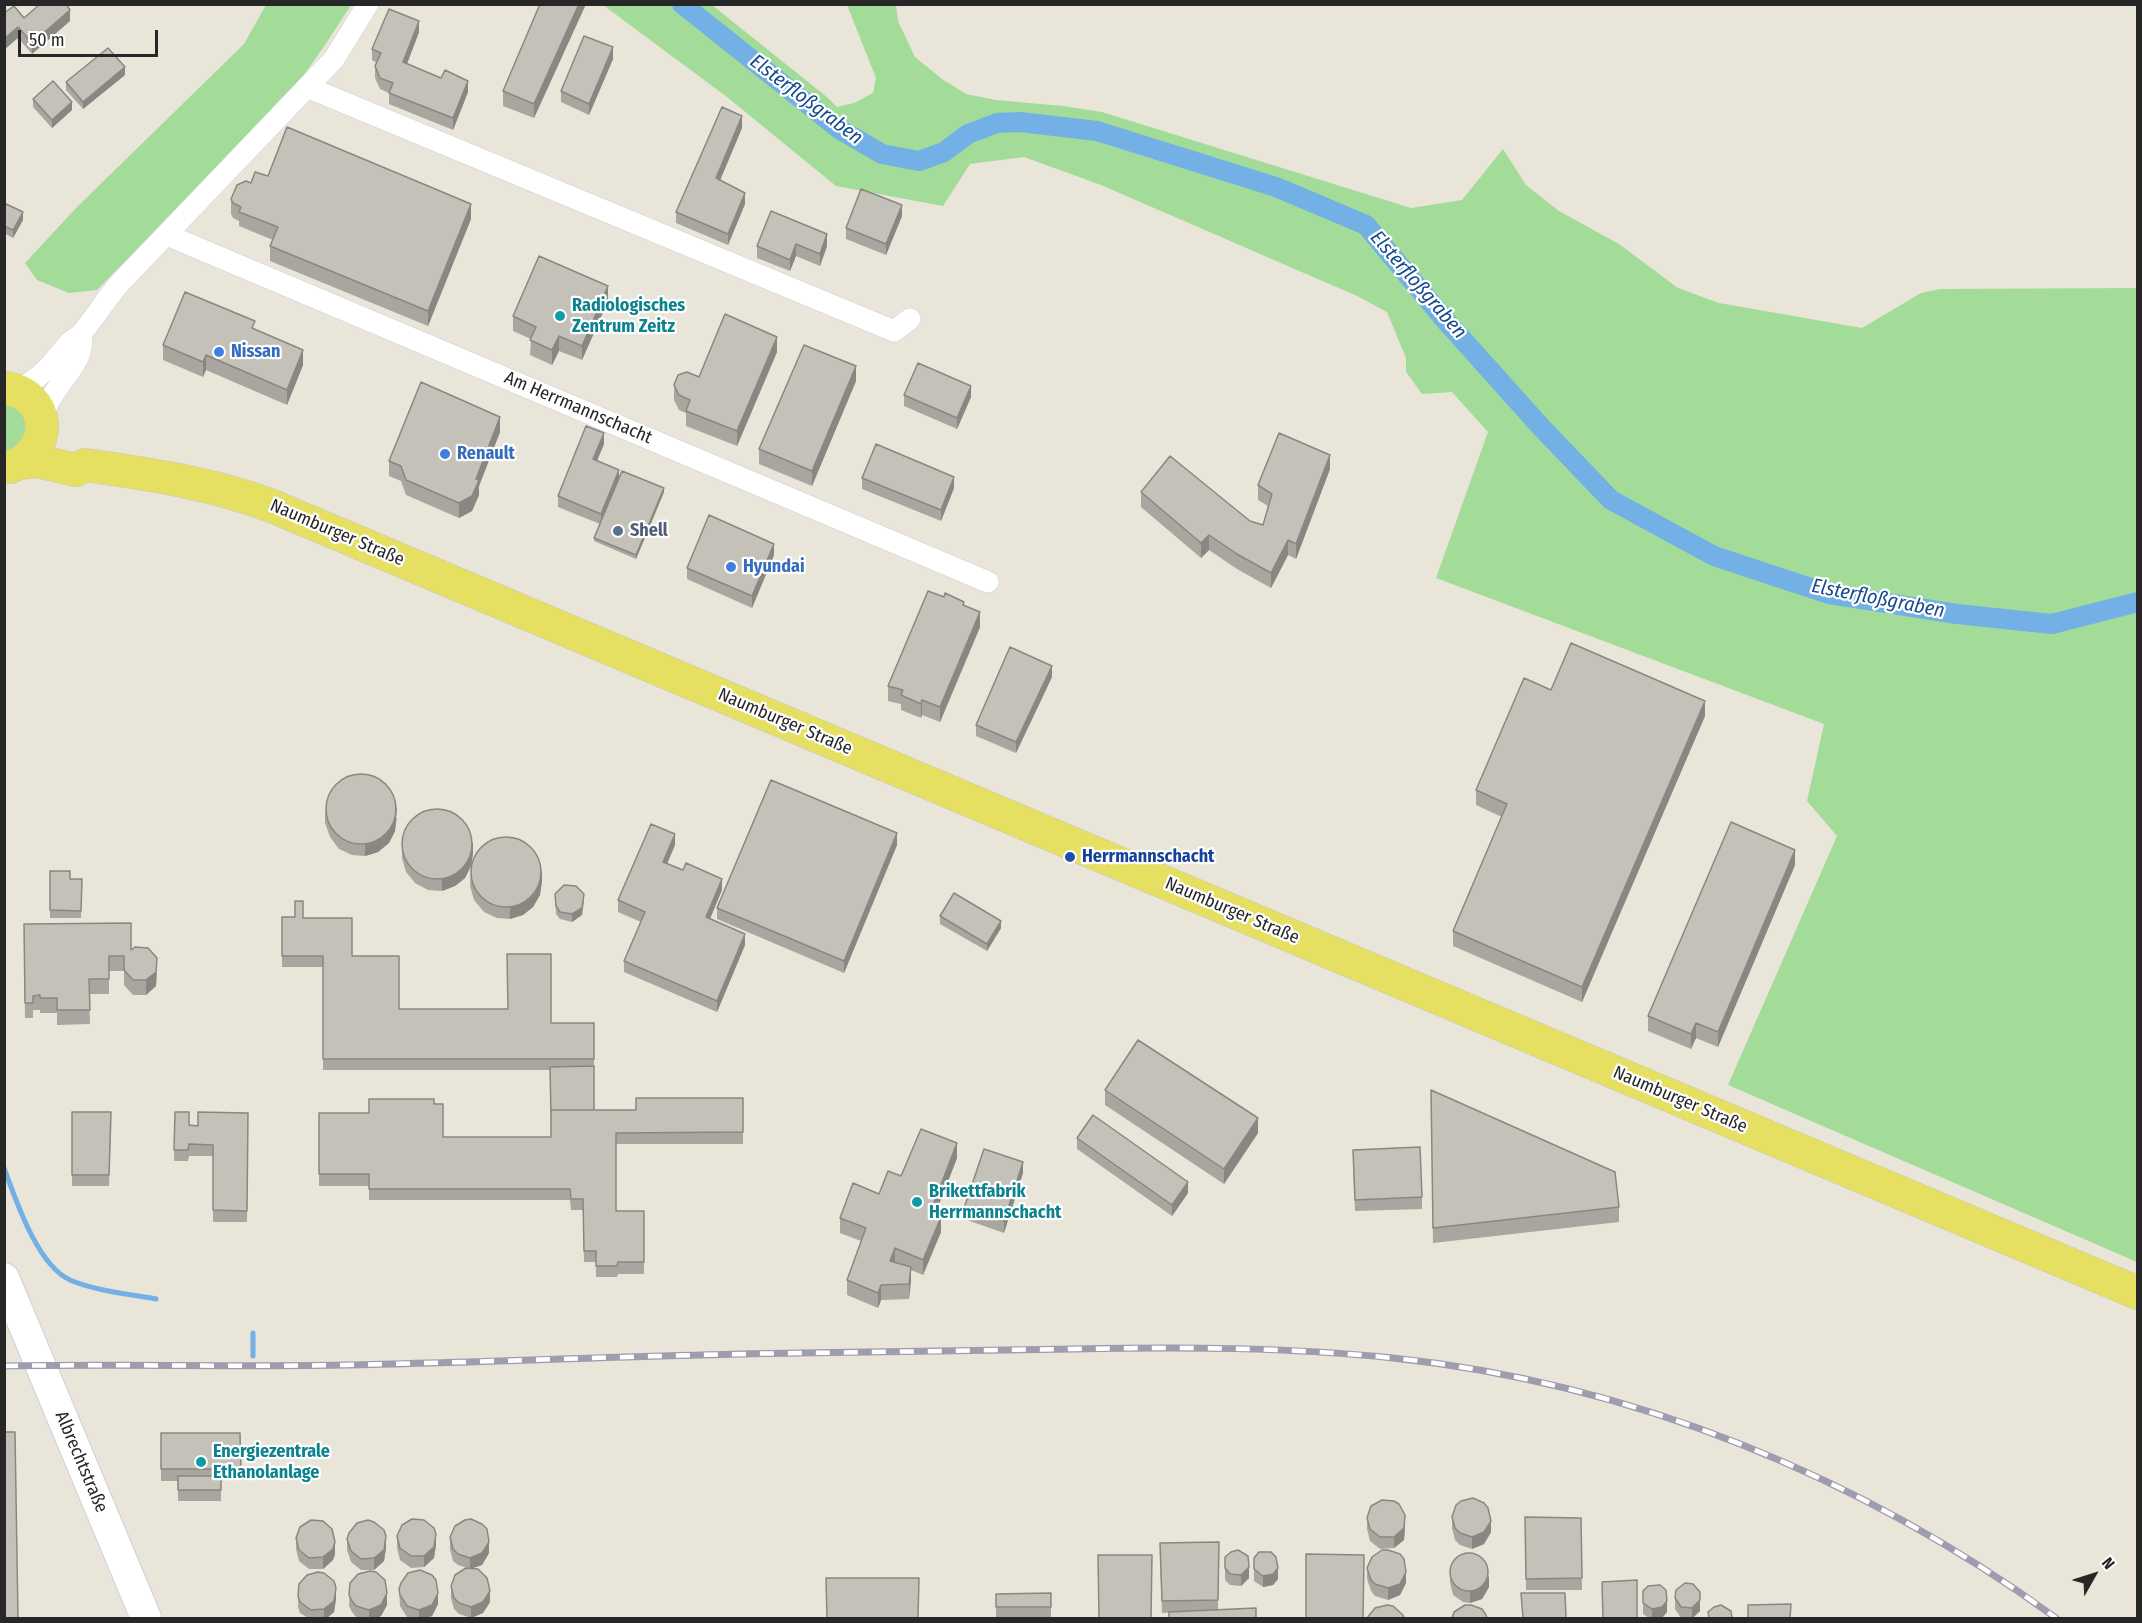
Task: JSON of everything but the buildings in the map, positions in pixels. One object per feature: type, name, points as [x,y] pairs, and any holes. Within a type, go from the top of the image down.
[{"type":"main road","name":"Naumburger Straße","points":[[10,389],[32,401],[51,440],[78,456],[85,465]]},
{"type":"main road","points":[[13,465],[37,448],[42,423]]},
{"type":"main road","name":"Naumburger Straße","points":[[13,465],[37,461],[76,470],[85,465],[200,483],[272,506],[2138,1293]]},
{"type":"main road","name":"Albrechtstraße","points":[[4,1278],[146,1618]]},
{"type":"street","points":[[10,389],[36,380],[60,356],[69,342],[81,335],[100,306],[119,284],[337,55],[368,4]]},
{"type":"street","points":[[307,87],[894,331],[910,318]]},
{"type":"street","name":"Am Herrmannschacht","points":[[167,235],[988,582]]},
{"type":"street","points":[[42,423],[52,396],[75,364],[83,346],[81,335]]},
{"type":"green space","points":[[266,5],[351,5],[296,86],[97,290],[69,293],[37,280],[25,263],[77,207],[244,44]]},
{"type":"green space","points":[[603,5],[712,5],[837,107],[854,103],[873,93],[876,78],[847,5],[896,5],[898,21],[915,57],[942,79],[966,94],[996,100],[1102,112],[1411,208],[1462,200],[1503,149],[1526,185],[1559,211],[1619,244],[1678,288],[1719,303],[1862,328],[1921,293],[1940,289],[2137,288],[2137,1262],[1728,1085],[1837,836],[1807,801],[1824,724],[1436,578],[1488,432],[1452,392],[1422,394],[1406,372],[1406,358],[1387,312],[1357,296],[1101,185],[1024,157],[970,164],[943,206],[836,186],[727,97]]},
{"type":"green space","points":[[5,402],[11,402],[28,418],[28,441],[5,457]]},
{"type":"waterway","name":"Elsterfloßgraben","points":[[682,4],[839,129],[882,154],[919,161],[944,152],[968,134],[997,123],[1020,122],[1097,131],[1276,187],[1366,225],[1445,320],[1541,427],[1611,500],[1714,556],[1829,594],[1957,614],[2052,624],[2138,602]]},
{"type":"waterway","points":[[4,1168],[29,1230],[47,1261],[58,1272],[70,1280],[90,1287],[156,1299]]},
{"type":"waterway","points":[[253,1333],[253,1356]]},
{"type":"railway","points":[[4,1366],[344,1365],[742,1354],[1154,1348],[1274,1350],[1393,1358],[1482,1371],[1570,1389],[1657,1414],[1741,1445],[1824,1480],[1904,1521],[1982,1567],[2056,1618]]},
{"type":"place","name":"Radiologisches Zentrum Zeitz","points":[[560,316]]},
{"type":"place","name":"Nissan","points":[[219,352]]},
{"type":"place","name":"Renault","points":[[445,454]]},
{"type":"place","name":"Shell","points":[[618,531]]},
{"type":"place","name":"Hyundai","points":[[731,567]]},
{"type":"place","name":"Herrmannschacht","points":[[1070,857]]},
{"type":"place","name":"Brikettfabrik Herrmannschacht","points":[[917,1202]]},
{"type":"place","name":"Energiezentrale Ethanolanlage","points":[[201,1462]]}]
